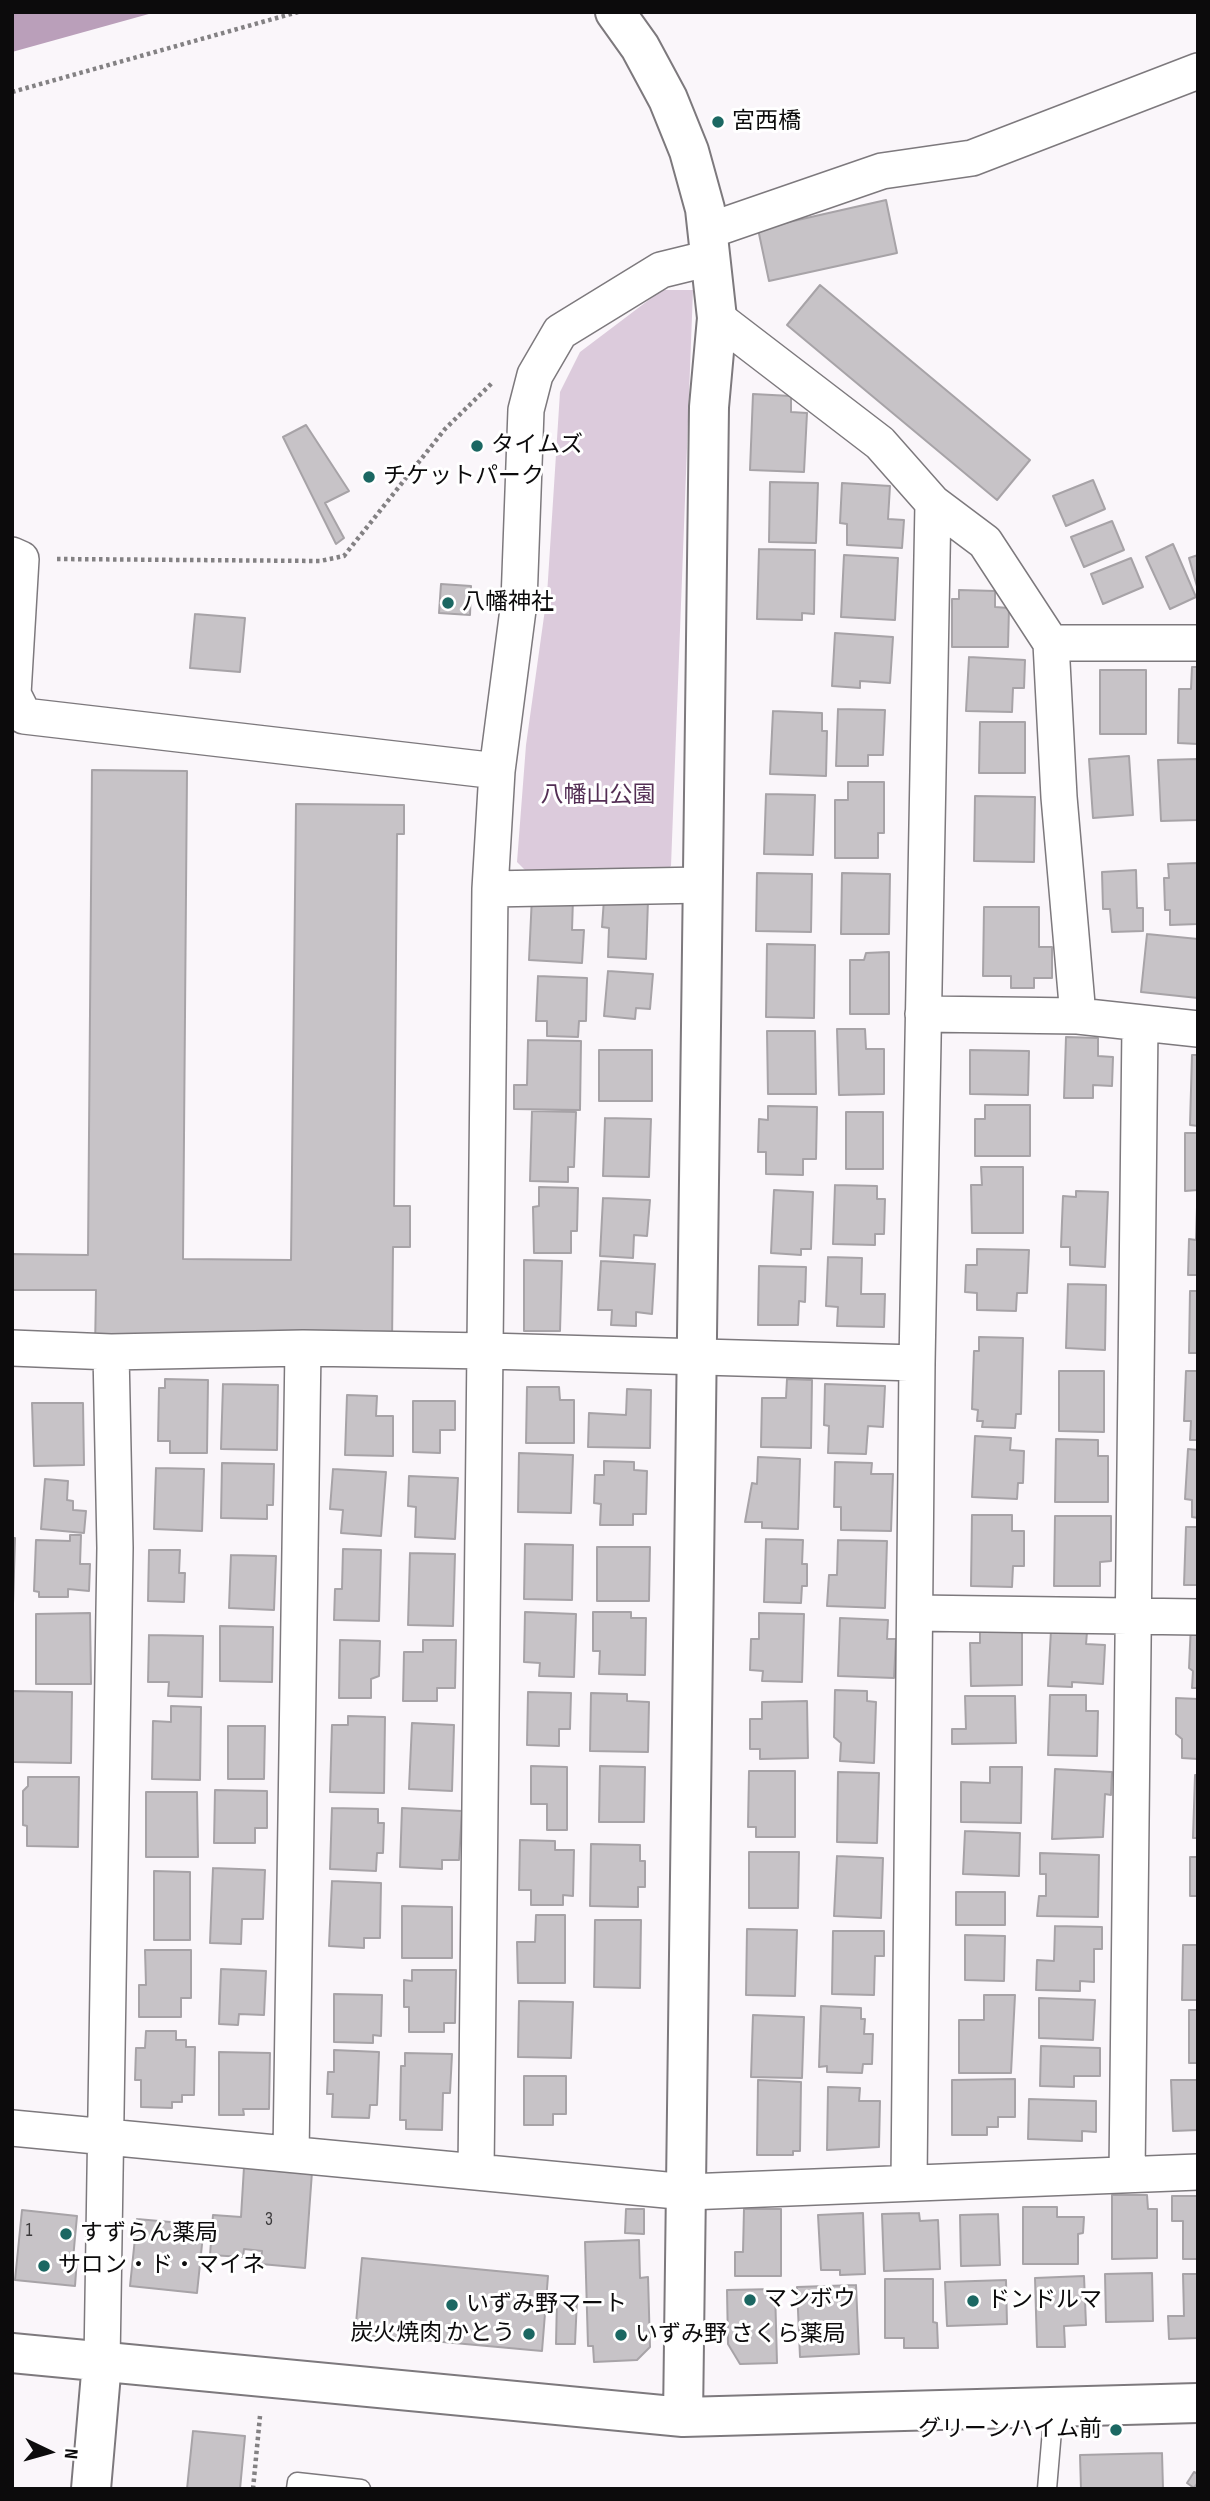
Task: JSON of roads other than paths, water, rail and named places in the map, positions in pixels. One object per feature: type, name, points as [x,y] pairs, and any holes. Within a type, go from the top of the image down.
[{"type":"street","points":[[615,12],[640,47],[668,99],[689,151],[708,233],[717,318],[709,407],[683,2417]]},
{"type":"street","points":[[476,2172],[488,1351],[490,889],[498,771],[519,603],[526,410],[535,375],[560,332],[661,270],[708,233],[882,171],[972,158],[1198,71]]},
{"type":"street","points":[[717,318],[880,443],[933,503],[985,542],[1051,643],[1059,797],[1078,1016]]},
{"type":"street","points":[[909,2182],[917,1363],[933,503]]},
{"type":"street","points":[[17,557],[13,694],[24,716],[498,771]]},
{"type":"street","points":[[1051,643],[1198,643]]},
{"type":"street","points":[[490,889],[704,886]]},
{"type":"street","points":[[923,1014],[1078,1016],[1140,1025],[1198,1029]]},
{"type":"street","points":[[1127,2174],[1136,1615],[1140,1025]]},
{"type":"street","points":[[12,1348],[111,1352],[303,1349],[488,1351],[917,1363]]},
{"type":"street","points":[[291,2154],[303,1349]]},
{"type":"street","points":[[90,2489],[102,2362],[115,1548],[111,1352]]},
{"type":"street","points":[[916,1613],[1198,1617]]},
{"type":"street","points":[[12,2128],[687,2192],[1198,2172]]},
{"type":"street","points":[[12,2353],[683,2417],[1198,2403]]},
{"type":"lane","points":[[1047,2489],[1054,2407]]},
{"type":"lane","points":[[296,2489],[297,2482],[361,2489]]},
{"type":"place","name":"宮西橋","points":[[718,122]]},
{"type":"place","name":"タイムズ","points":[[477,446]]},
{"type":"place","name":"チケットパーク","points":[[369,477]]},
{"type":"place","name":"八幡神社","points":[[448,603]]},
{"type":"place","name":"すずらん薬局","points":[[66,2234]]},
{"type":"place","name":"サロン・ド・マイネ","points":[[44,2266]]},
{"type":"place","name":"マンボウ","points":[[750,2300]]},
{"type":"place","name":"ドンドルマ","points":[[973,2301]]},
{"type":"place","name":"いずみ野マート","points":[[452,2305]]},
{"type":"place","name":"炭火焼肉 かとう","points":[[529,2334]]},
{"type":"place","name":"いずみ野 さくら薬局","points":[[621,2335]]},
{"type":"place","name":"グリーンハイム前","points":[[1116,2430]]},
{"type":"park label","name":"八幡山公園","points":[[598,796]]}]
